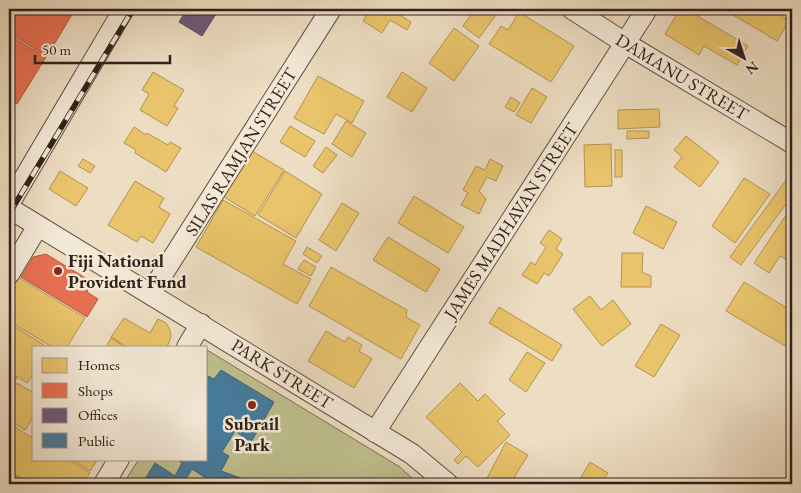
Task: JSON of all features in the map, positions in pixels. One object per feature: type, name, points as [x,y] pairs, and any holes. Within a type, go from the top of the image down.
[{"type":"street","points":[[9,204],[124,9]]},
{"type":"street","name":"SILAS RAMJAN STREET","points":[[150,294],[331,9]]},
{"type":"street","name":"DAMANU STREET","points":[[572,9],[792,143]]},
{"type":"street","name":"JAMES MADHAVAN STREET","points":[[376,432],[647,9]]},
{"type":"street","name":"PARK STREET","points":[[9,208],[412,454],[448,484]]},
{"type":"street","points":[[9,274],[38,226]]},
{"type":"street","points":[[188,346],[201,324]]},
{"type":"street","points":[[104,484],[118,460]]},
{"type":"green space","name":"Subrail Park","points":[[208,351],[400,467],[418,484],[123,484],[138,460],[208,460]]},
{"type":"building: Homes","points":[[370,9],[397,9],[395,12],[411,22],[407,30],[390,20],[382,33],[363,21]]},
{"type":"building: Homes","points":[[475,9],[488,9],[496,15],[479,38],[463,26]]},
{"type":"building: Homes","points":[[680,9],[686,9],[748,46],[737,65],[704,46],[699,55],[665,34]]},
{"type":"building: Homes","points":[[723,9],[770,9],[789,21],[777,41]]},
{"type":"building: Homes","points":[[519,12],[574,46],[551,82],[489,44],[501,26],[508,30]]},
{"type":"building: Homes","points":[[454,28],[479,46],[454,81],[429,63]]},
{"type":"building: Homes","points":[[153,72],[184,90],[174,106],[178,108],[167,126],[140,110],[149,94],[142,90]]},
{"type":"building: Homes","points":[[402,72],[427,88],[412,112],[387,97]]},
{"type":"building: Homes","points":[[318,76],[364,101],[352,123],[336,114],[324,134],[294,118]]},
{"type":"building: Homes","points":[[532,88],[547,97],[531,123],[516,115]]},
{"type":"building: Homes","points":[[511,97],[520,103],[514,112],[505,107]]},
{"type":"building: Homes","points":[[659,109],[660,127],[618,129],[618,110]]},
{"type":"building: Homes","points":[[346,121],[366,133],[352,157],[332,144]]},
{"type":"building: Homes","points":[[290,126],[315,141],[305,157],[280,142]]},
{"type":"building: Homes","points":[[134,127],[168,145],[170,142],[181,148],[166,172],[135,153],[136,150],[124,143]]},
{"type":"building: Homes","points":[[627,131],[649,131],[649,138],[627,139]]},
{"type":"building: Homes","points":[[686,136],[719,162],[700,187],[674,167],[682,157],[674,150]]},
{"type":"building: Homes","points":[[611,144],[612,186],[585,187],[584,145]]},
{"type":"building: Homes","points":[[326,147],[337,155],[323,173],[313,166]]},
{"type":"building: Homes","points":[[247,148],[284,170],[255,216],[219,194]]},
{"type":"building: Homes","points":[[615,150],[622,150],[622,177],[615,177]]},
{"type":"building: Homes","points":[[83,159],[95,166],[90,173],[78,166]]},
{"type":"building: Homes","points":[[490,159],[503,166],[496,181],[487,177],[479,191],[486,199],[479,214],[461,205],[468,193],[463,190],[476,166],[485,170]]},
{"type":"building: Homes","points":[[60,171],[88,188],[76,206],[49,189]]},
{"type":"building: Homes","points":[[285,171],[322,194],[296,238],[258,215]]},
{"type":"building: Homes","points":[[792,172],[792,196],[741,265],[730,257]]},
{"type":"building: Homes","points":[[744,178],[770,194],[735,243],[712,226]]},
{"type":"building: Homes","points":[[135,181],[164,198],[159,207],[170,214],[153,243],[141,236],[137,242],[108,225]]},
{"type":"building: Homes","points":[[414,196],[464,227],[448,253],[398,223]]},
{"type":"building: Homes","points":[[223,200],[296,241],[283,264],[311,279],[297,304],[196,247]]},
{"type":"building: Homes","points":[[342,203],[359,213],[336,251],[319,240]]},
{"type":"building: Homes","points":[[646,206],[677,222],[663,249],[633,233]]},
{"type":"building: Homes","points":[[792,206],[792,264],[780,256],[769,273],[754,263]]},
{"type":"building: Homes","points":[[549,230],[562,239],[556,249],[563,254],[549,276],[544,273],[537,284],[522,275],[531,262],[535,265],[546,247],[540,243]]},
{"type":"building: Homes","points":[[388,237],[440,269],[426,292],[373,260]]},
{"type":"building: Homes","points":[[307,247],[322,256],[317,263],[303,254]]},
{"type":"building: Homes","points":[[622,253],[643,253],[642,272],[651,276],[651,287],[621,287]]},
{"type":"building: Homes","points":[[304,260],[316,267],[311,276],[298,269]]},
{"type":"building: Homes","points":[[331,267],[407,310],[406,317],[420,325],[401,359],[309,306]]},
{"type":"building: Homes","points":[[18,277],[85,318],[68,346],[50,346],[9,321],[9,293]]},
{"type":"building: Homes","points":[[744,282],[792,311],[792,350],[726,311]]},
{"type":"building: Homes","points":[[590,296],[601,310],[613,300],[631,324],[602,346],[573,309]]},
{"type":"building: Homes","points":[[499,307],[562,345],[552,361],[489,323]]},
{"type":"building: Homes","points":[[124,318],[150,333],[158,319],[166,323],[171,337],[167,346],[125,346],[111,337]]},
{"type":"building: Homes","points":[[9,323],[45,346],[32,346],[32,376],[27,383],[9,372]]},
{"type":"building: Homes","points":[[661,324],[680,335],[654,377],[635,366]]},
{"type":"building: Homes","points":[[326,331],[345,342],[348,337],[362,345],[359,351],[372,359],[354,388],[308,361]]},
{"type":"building: Homes","points":[[111,338],[123,346],[107,346]]},
{"type":"building: Homes","points":[[527,352],[545,363],[526,392],[509,380]]},
{"type":"building: Homes","points":[[9,374],[17,378],[9,392]]},
{"type":"building: Homes","points":[[17,383],[32,392],[32,419],[25,430],[9,420],[9,397]]},
{"type":"building: Homes","points":[[460,383],[478,401],[485,394],[505,414],[497,421],[510,435],[478,467],[466,456],[458,464],[454,460],[462,452],[426,417]]},
{"type":"building: Homes","points":[[9,423],[32,438],[32,460],[70,460],[90,473],[83,484],[31,484],[9,471]]},
{"type":"building: Homes","points":[[506,442],[528,455],[510,484],[484,484]]},
{"type":"building: Homes","points":[[73,460],[97,460],[90,471]]},
{"type":"building: Homes","points":[[590,462],[608,473],[601,484],[577,484]]},
{"type":"building: Homes","points":[[9,472],[29,484],[9,484]]},
{"type":"building: Shops","points":[[9,9],[67,9],[73,13],[47,56],[9,33]]},
{"type":"building: Shops","points":[[9,35],[46,57],[17,104],[9,99]]},
{"type":"building: Shops","points":[[46,254],[92,282],[87,292],[98,299],[87,317],[21,277],[33,257]]},
{"type":"building: Offices","points":[[187,9],[219,9],[202,36],[179,22]]},
{"type":"building: Public","points":[[221,370],[274,402],[251,442],[235,431],[222,452],[229,456],[221,471],[257,484],[214,483],[192,469],[183,484],[142,484],[155,463],[175,476],[182,463],[178,460],[208,460],[208,376],[214,379]]},
{"type":"railway","points":[[9,214],[133,9]]},
{"type":"place","name":"Fiji National Provident Fund","points":[[58,271]]},
{"type":"place","name":"Subrail Park","points":[[252,405]]}]
